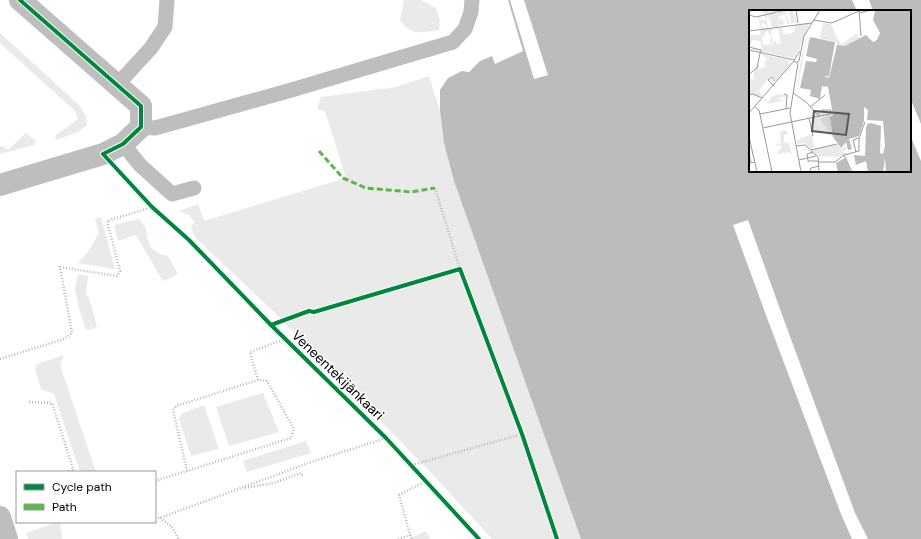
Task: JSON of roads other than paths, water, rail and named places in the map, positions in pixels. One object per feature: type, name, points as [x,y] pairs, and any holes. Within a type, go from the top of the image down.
[{"type":"street","points":[[0,185],[103,154],[123,144],[141,116],[117,85],[20,0]]},
{"type":"street","points":[[0,517],[7,539]]},
{"type":"lane","points":[[117,85],[151,48],[165,27],[167,0]]},
{"type":"lane","points":[[141,116],[155,128],[288,91],[453,42],[465,29],[471,12],[472,0]]},
{"type":"lane","points":[[123,144],[140,165],[172,194],[194,188]]}]
